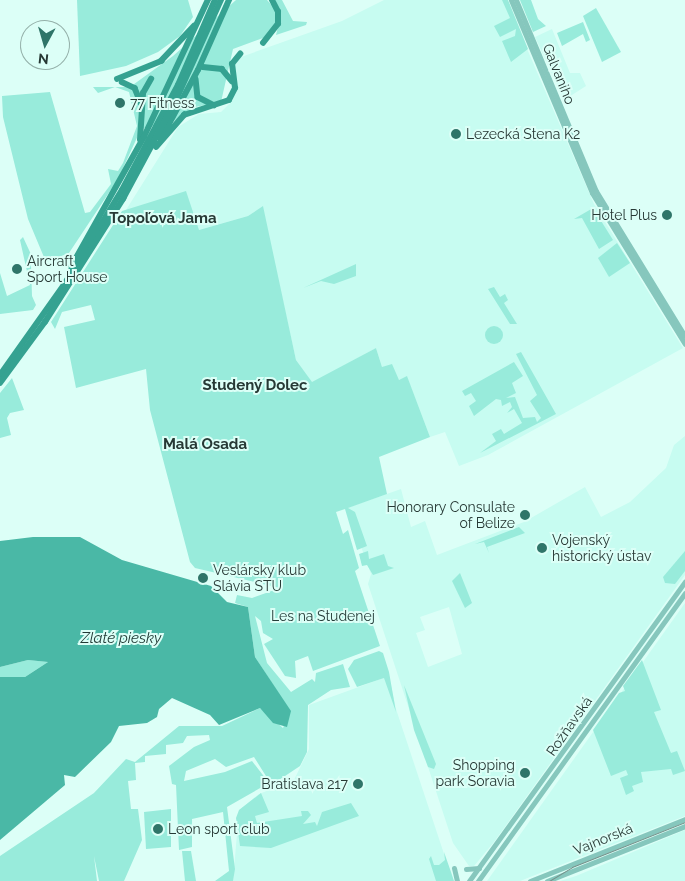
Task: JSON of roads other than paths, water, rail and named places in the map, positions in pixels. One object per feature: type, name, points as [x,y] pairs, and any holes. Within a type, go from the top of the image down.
[{"type":"highway","points":[[64,286],[138,147],[208,0]]},
{"type":"highway","points":[[0,375],[64,286],[156,128],[215,0]]},
{"type":"highway","points":[[144,163],[221,0]]},
{"type":"highway","points":[[221,105],[207,104],[197,95],[194,84],[229,0]]},
{"type":"highway","points":[[226,8],[234,0]]},
{"type":"highway","points":[[263,42],[278,24],[278,12],[272,0]]},
{"type":"highway","points":[[142,106],[135,88],[120,80],[165,58],[187,36],[204,9]]},
{"type":"highway","points":[[0,383],[74,279],[144,163],[156,147],[184,115],[221,105],[234,92],[232,66],[240,54]]},
{"type":"highway","points":[[156,147],[201,68]]},
{"type":"highway","points":[[201,68],[220,68],[230,76],[232,92],[221,105]]},
{"type":"highway","points":[[138,147],[142,106],[151,80]]},
{"type":"main road","name":"Galvaniho","points":[[511,0],[596,191],[685,344]]},
{"type":"main road","name":"Galvaniho","points":[[516,0],[535,52]]},
{"type":"main road","name":"Galvaniho","points":[[635,261],[685,336]]},
{"type":"main road","name":"Rožňavská","points":[[469,881],[685,582]]},
{"type":"main road","name":"Rožňavská","points":[[479,881],[685,593]]},
{"type":"main road","name":"Vajnorská","points":[[530,881],[685,819]]},
{"type":"main road","name":"Vajnorská","points":[[547,881],[685,826]]},
{"type":"main road","points":[[454,868],[457,881]]},
{"type":"main road","points":[[466,869],[480,868]]},
{"type":"main road","points":[[485,881],[486,872]]},
{"type":"water","name":"Zlaté piesky","points":[[33,537],[80,537],[122,560],[211,586],[227,602],[248,607],[255,657],[291,711],[287,727],[273,723],[260,708],[219,725],[210,715],[172,698],[159,709],[157,717],[147,723],[119,726],[111,742],[75,777],[64,775],[65,785],[0,840],[0,677],[25,677],[48,662],[28,660],[0,667],[0,541]]},
{"type":"tram line","points":[[549,881],[572,867],[685,822]]},
{"type":"place","name":"77 Fitness","points":[[120,103]]},
{"type":"place","name":"Lezecká Stena K2","points":[[456,134]]},
{"type":"place","name":"Hotel Plus","points":[[667,215]]},
{"type":"place","name":"Aircraft Sport House","points":[[17,269]]},
{"type":"place","name":"Honorary Consulate of Belize","points":[[525,515]]},
{"type":"place","name":"Vojenský historický ústav","points":[[542,548]]},
{"type":"place","name":"Veslársky klub Slávia STU","points":[[203,578]]},
{"type":"place","name":"Shopping park Soravia","points":[[525,773]]},
{"type":"place","name":"Bratislava 217","points":[[358,784]]},
{"type":"place","name":"Leon sport club","points":[[158,829]]},
{"type":"district","name":"Topoľová Jama","points":[[163,219]]},
{"type":"district","name":"Studený Dolec","points":[[255,386]]},
{"type":"district","name":"Malá Osada","points":[[205,445]]},
{"type":"park label","name":"Les na Studenej","points":[[323,616]]}]
